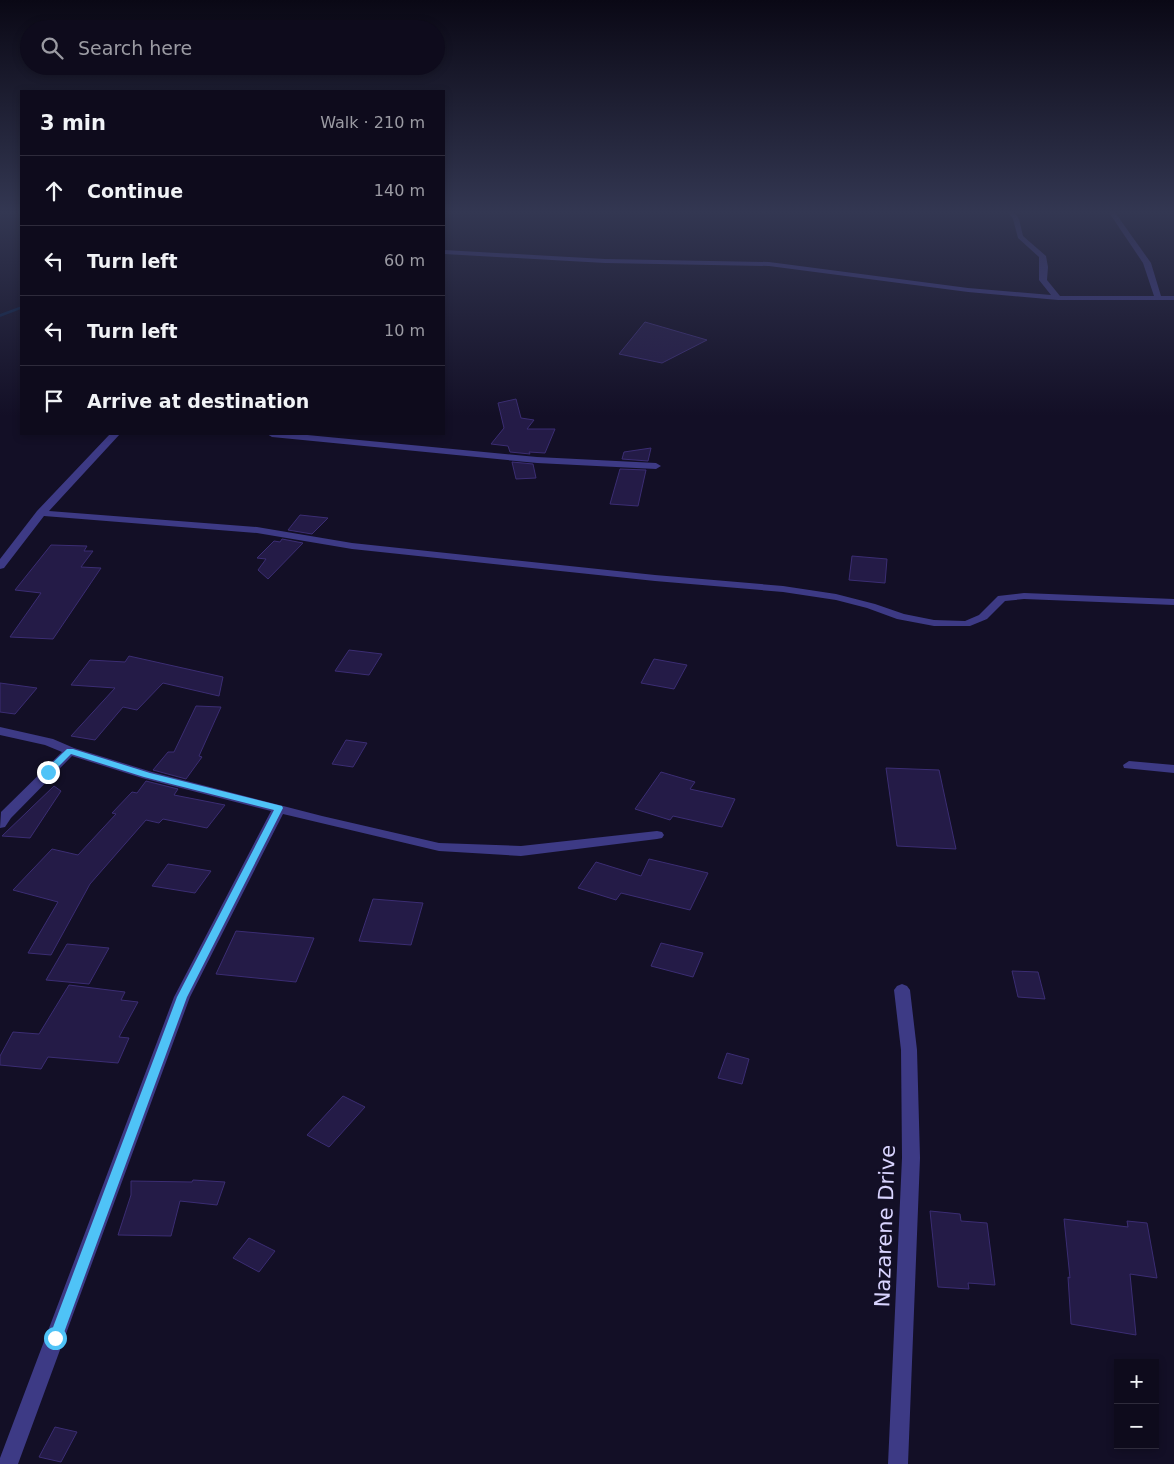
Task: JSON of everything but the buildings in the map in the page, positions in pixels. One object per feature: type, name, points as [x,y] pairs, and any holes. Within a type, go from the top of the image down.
[{"type":"street","points":[[890,279],[1058,298],[1174,298]]},
{"type":"street","points":[[1043,279],[1048,290],[1058,298]]},
{"type":"street","points":[[1152,279],[1158,298]]},
{"type":"street","points":[[0,566],[41,513],[114,435]]},
{"type":"street","points":[[282,435],[537,460],[656,466]]},
{"type":"street","points":[[41,513],[257,530],[352,546],[655,578],[783,589],[836,597],[871,606],[901,617],[934,623],[966,624],[984,616],[1002,598],[1024,596],[1174,602]]},
{"type":"street","points":[[0,731],[49,742],[70,751],[147,775],[439,846],[521,851],[657,836]]},
{"type":"street","points":[[0,824],[6,815],[70,751]]},
{"type":"street","points":[[1129,765],[1174,769]]},
{"type":"street","points":[[8,1464],[182,997],[279,808]]},
{"type":"street","name":"Nazarene Drive","points":[[898,1464],[911,1158],[910,1050],[902,990]]},
{"type":"waterway","points":[[0,316],[20,308]]},
{"type":"route","points":[[48,772],[70,751],[147,775],[279,808],[224,919],[182,997],[55,1338]]}]
